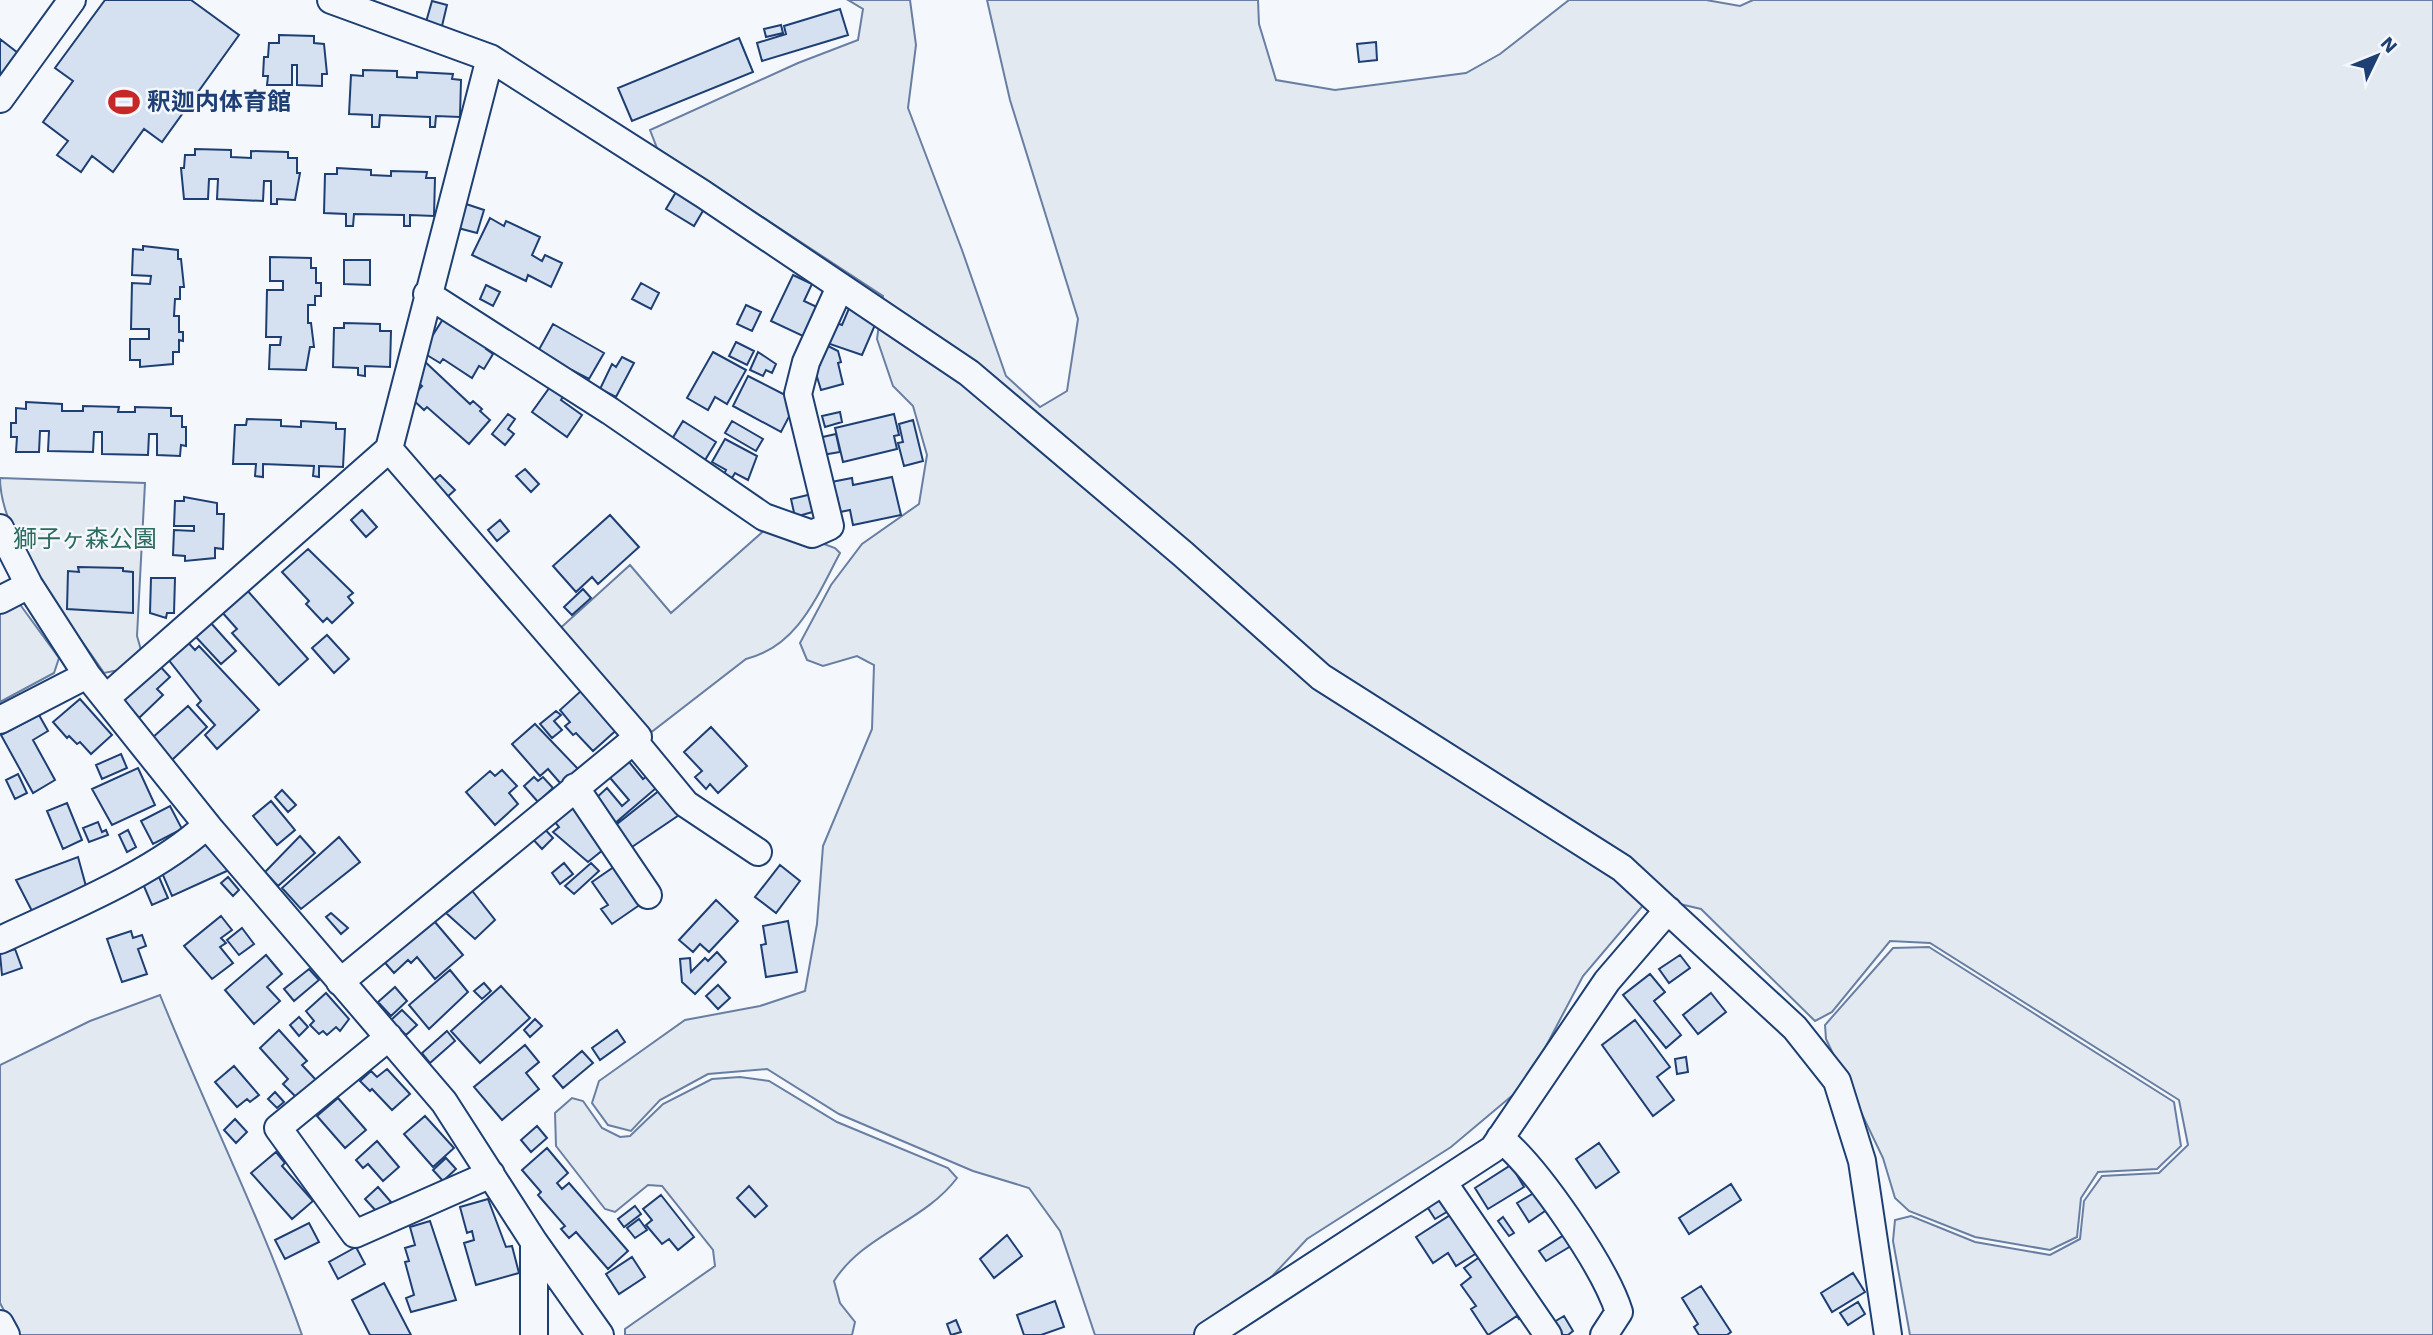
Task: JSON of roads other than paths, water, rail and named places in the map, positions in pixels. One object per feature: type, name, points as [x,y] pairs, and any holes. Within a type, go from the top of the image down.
[{"type":"street","points":[[0,99],[72,0]]},
{"type":"street","points":[[331,0],[491,58],[703,194],[969,373],[1183,554],[1321,677],[1622,868],[1795,1028],[1837,1080],[1862,1161],[1888,1335]]},
{"type":"street","points":[[106,698],[389,449],[427,294],[491,58]]},
{"type":"street","points":[[427,294],[610,411],[764,517],[812,534],[830,526],[798,394],[806,362],[840,287]]},
{"type":"street","points":[[340,982],[638,737],[558,641],[389,449]]},
{"type":"street","points":[[0,528],[29,585],[87,675],[207,825],[444,1102],[534,1242],[600,1335]]},
{"type":"street","points":[[0,600],[29,585]]},
{"type":"street","points":[[0,720],[87,675]]},
{"type":"street","points":[[634,741],[686,804],[758,852]]},
{"type":"street","points":[[575,787],[648,895]]},
{"type":"street","points":[[0,940],[111,886],[190,841],[207,825]]},
{"type":"street","points":[[1208,1335],[1493,1149],[1607,981],[1668,910]]},
{"type":"street","points":[[389,1037],[278,1128],[355,1234],[491,1174]]},
{"type":"street","points":[[1500,1138],[1518,1153],[1550,1194],[1613,1291],[1619,1312],[1604,1335]]},
{"type":"street","points":[[1443,1182],[1548,1335]]},
{"type":"street","points":[[534,1242],[534,1335]]},
{"type":"street","points":[[0,1324],[6,1335]]},
{"type":"place","name":"釈迦内体育館","points":[[124,102]]},
{"type":"park label","name":"獅子ヶ森公園","points":[[85,539]]}]
